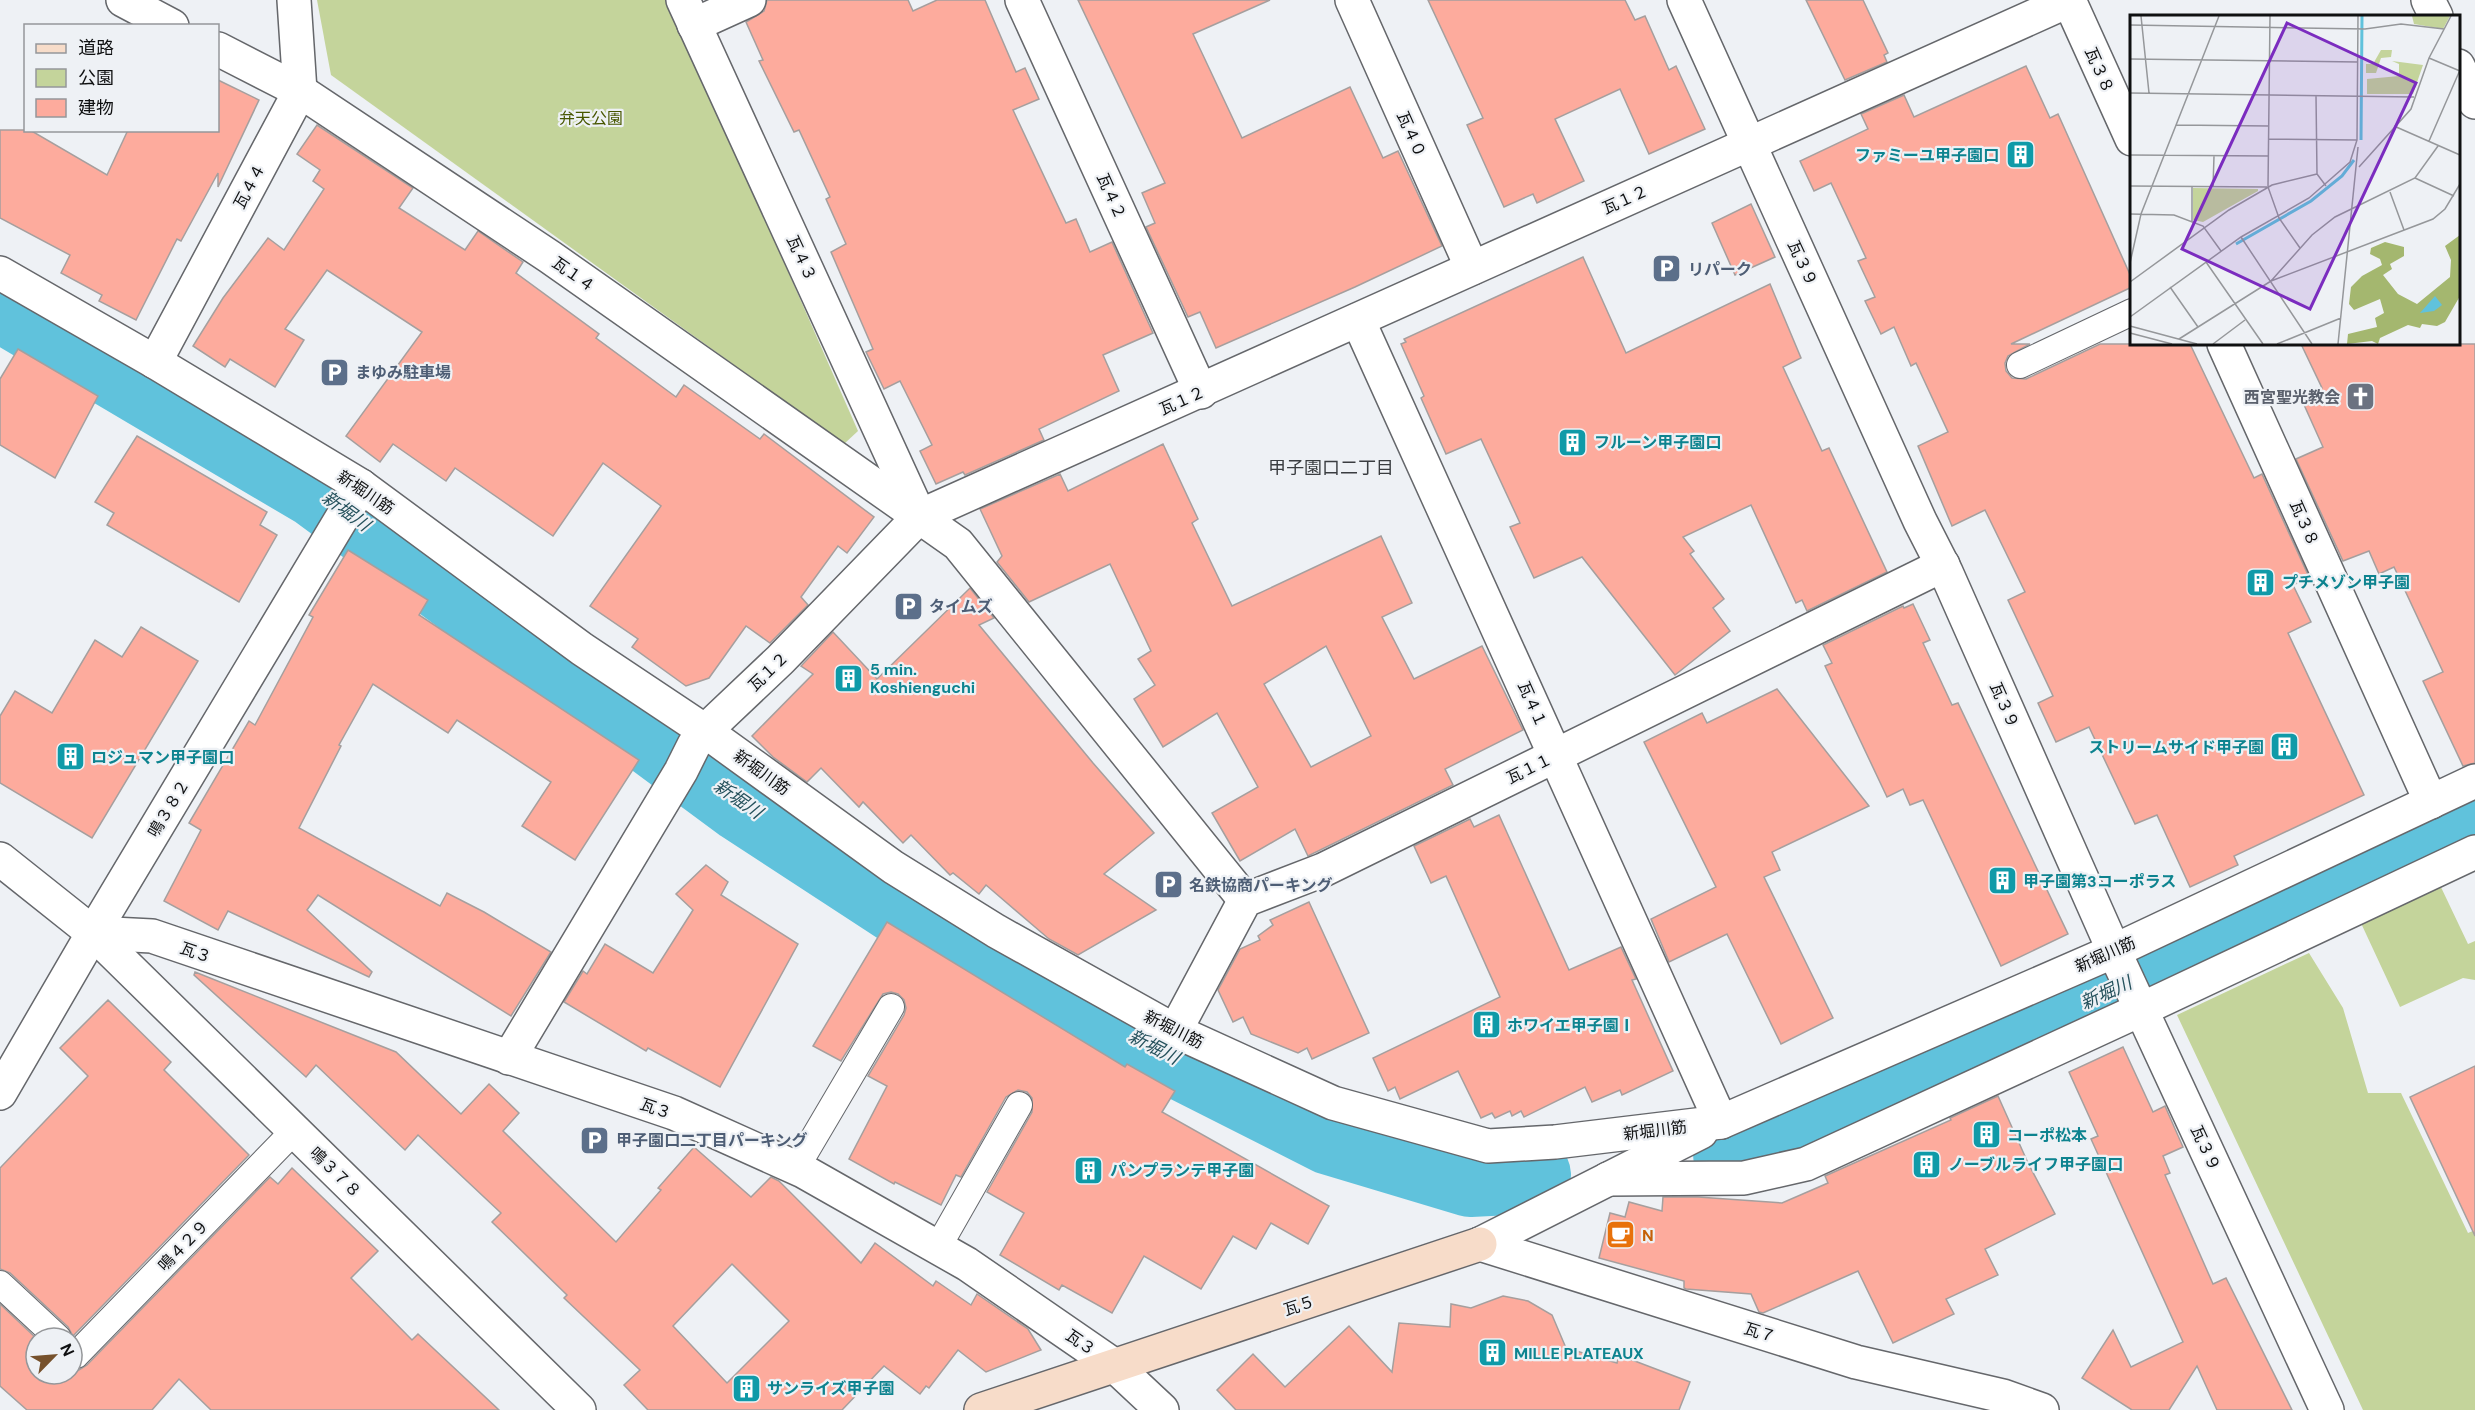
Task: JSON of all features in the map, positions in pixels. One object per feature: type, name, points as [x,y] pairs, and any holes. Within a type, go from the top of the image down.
[{"type":"street","points":[[123,0],[168,24]]},
{"type":"street","points":[[294,0],[300,92]]},
{"type":"street","points":[[689,12],[749,0]]},
{"type":"street","name":"瓦４２","points":[[1022,0],[1201,392]]},
{"type":"street","name":"瓦４０","points":[[1352,0],[1472,268]]},
{"type":"street","name":"瓦３９","points":[[1684,0],[1748,144],[1943,565],[2129,982],[2327,1410]]},
{"type":"street","name":"瓦１２","points":[[508,1058],[693,749],[920,516],[1201,392],[2069,0]]},
{"type":"street","name":"瓦３８","points":[[2069,0],[2130,135]]},
{"type":"street","points":[[2428,0],[2436,15]]},
{"type":"street","name":"瓦４３","points":[[689,12],[920,516]]},
{"type":"street","name":"瓦１４","points":[[219,50],[300,92],[550,257],[958,544],[1245,900]]},
{"type":"street","points":[[2460,70],[2475,102]]},
{"type":"street","name":"瓦４４","points":[[155,362],[300,92]]},
{"type":"street","name":"新堀川筋","points":[[0,273],[155,362],[350,505],[582,649],[693,749],[893,867],[996,931],[1175,1031],[1333,1103],[1488,1146],[1555,1142],[1721,1122],[2129,982],[2431,802],[2475,781]]},
{"type":"street","name":"瓦４１","points":[[1358,320],[1721,1122]]},
{"type":"street","name":"瓦３８","points":[[2224,345],[2431,802]]},
{"type":"street","name":"鳴３８２","points":[[0,1093],[93,933],[350,505]]},
{"type":"street","name":"瓦１１","points":[[1245,900],[1323,870],[1943,565]]},
{"type":"street","points":[[1608,1179],[1744,1178],[1806,1164],[2129,982],[2475,852]]},
{"type":"street","name":"鳴３７８","points":[[0,860],[93,933],[579,1410]]},
{"type":"street","points":[[1175,1031],[1245,900]]},
{"type":"street","name":"瓦３","points":[[93,933],[152,936],[674,1113],[796,1168],[967,1264],[1115,1366],[1162,1410]]},
{"type":"street","name":"瓦５","points":[[981,1410],[1480,1244],[1721,1122]]},
{"type":"street","name":"瓦７","points":[[1480,1244],[1856,1362],[2003,1403],[2042,1410]]},
{"type":"lane","points":[[2020,365],[2130,313]]},
{"type":"lane","points":[[796,1168],[891,1007]]},
{"type":"lane","points":[[938,1247],[1019,1105]]},
{"type":"lane","name":"鳴４２９","points":[[84,1347],[294,1131]]},
{"type":"lane","points":[[0,1284],[45,1326]]},
{"type":"green space","name":"弁天公園","points":[[317,0],[669,0],[858,431],[844,444],[331,75]]},
{"type":"green space","points":[[2439,883],[2468,944],[2475,941],[2475,980],[2463,978],[2400,1007],[2360,921]]},
{"type":"green space","points":[[2309,953],[2343,1008],[2368,1093],[2401,1093],[2468,1233],[2475,1230],[2475,1410],[2363,1410],[2177,1015]]},
{"type":"building","points":[[767,0],[908,0],[913,11],[937,0],[985,0],[1016,72],[1025,68],[1039,99],[1013,110],[1066,223],[1076,219],[1090,252],[1112,242],[1153,333],[1103,355],[1119,391],[1039,429],[1044,440],[965,475],[963,472],[936,484],[920,451],[932,445],[900,381],[884,389],[866,352],[873,349],[831,252],[846,244],[826,199],[830,197],[799,130],[794,132],[759,61],[763,60],[746,22],[764,11]]},
{"type":"building","points":[[1078,0],[1270,0],[1193,34],[1242,138],[1350,87],[1383,158],[1398,151],[1442,246],[1216,348],[1200,312],[1188,317],[1146,227],[1155,223],[1142,193],[1165,183]]},
{"type":"building","points":[[1428,0],[1625,0],[1635,20],[1645,16],[1669,70],[1676,66],[1705,129],[1649,154],[1620,89],[1555,119],[1584,181],[1537,203],[1533,194],[1504,207],[1467,125],[1483,118]]},
{"type":"building","points":[[1806,0],[1863,0],[1888,53],[1884,55],[1887,62],[1845,80]]},
{"type":"building","points":[[2026,66],[2050,118],[2058,114],[2130,275],[2130,288],[2011,344],[2030,344],[2008,356],[2005,363],[2006,371],[2012,378],[2026,379],[2100,344],[2190,345],[2254,478],[2262,474],[2309,577],[2293,585],[2311,622],[2288,633],[2364,795],[2234,856],[2238,865],[2190,887],[2157,815],[2135,824],[2089,727],[2056,742],[2038,703],[2053,696],[2008,600],[2025,592],[1985,510],[1952,526],[1918,446],[1948,432],[1916,363],[1911,366],[1894,327],[1881,334],[1865,301],[1875,297],[1858,261],[1866,258],[1831,183],[1814,191],[1800,161],[1868,129],[1861,114],[1904,95],[1914,117]]},
{"type":"building","points":[[219,80],[259,100],[218,187],[218,173],[181,241],[177,239],[136,320],[99,301],[102,295],[61,273],[70,255],[0,218],[0,130],[33,132],[107,175],[127,132],[219,132]]},
{"type":"building","points":[[317,125],[413,188],[399,208],[465,250],[478,231],[523,262],[516,273],[599,334],[596,338],[676,397],[684,385],[760,439],[764,434],[874,517],[847,553],[838,546],[801,597],[808,605],[770,643],[746,626],[709,678],[686,686],[632,647],[638,639],[590,606],[661,506],[603,463],[553,536],[455,468],[446,481],[393,444],[380,462],[346,436],[422,332],[327,270],[285,329],[304,340],[275,387],[230,359],[225,367],[193,346],[223,298],[268,238],[284,250],[324,189],[313,181],[320,170],[297,154]]},
{"type":"building","points":[[1751,204],[1775,257],[1735,275],[1712,223]]},
{"type":"building","points":[[1583,257],[1626,353],[1770,284],[1801,358],[1783,367],[1822,451],[1829,448],[1887,572],[1807,611],[1802,600],[1796,603],[1751,505],[1683,537],[1694,551],[1690,554],[1724,599],[1713,608],[1730,631],[1675,675],[1582,557],[1534,578],[1510,527],[1520,523],[1481,439],[1446,454],[1421,398],[1424,396],[1401,344],[1406,342],[1404,339]]},
{"type":"building","points":[[2475,344],[2475,763],[2463,766],[2423,681],[2443,672],[2394,567],[2379,574],[2369,551],[2343,561],[2296,459],[2323,447],[2301,398],[2322,388],[2301,345]]},
{"type":"building","points":[[18,349],[98,396],[55,478],[0,445],[0,379]]},
{"type":"building","points":[[137,436],[267,512],[260,525],[277,535],[239,602],[107,525],[114,513],[95,502]]},
{"type":"building","points":[[1163,444],[1198,519],[1192,523],[1232,606],[1381,536],[1412,603],[1382,617],[1414,679],[1482,646],[1523,730],[1445,769],[1453,785],[1308,856],[1295,829],[1240,861],[1212,813],[1258,787],[1217,713],[1163,747],[1134,699],[1155,685],[1138,659],[1151,651],[1110,564],[1029,602],[997,562],[1002,556],[980,509],[1060,474],[1068,491]],"holes":[[[1326,646],[1371,736],[1311,767],[1264,684]]]},
{"type":"building","points":[[348,550],[428,600],[419,615],[639,760],[575,860],[522,826],[551,782],[457,720],[448,733],[373,684],[339,745],[341,746],[299,828],[440,906],[447,893],[551,952],[511,1016],[318,895],[307,910],[372,972],[369,977],[228,911],[218,930],[164,901],[201,830],[189,823],[249,721],[255,725],[313,617],[309,615]]},
{"type":"building","points":[[970,588],[994,618],[979,625],[1154,833],[1104,874],[1156,910],[1078,955],[1049,939],[986,885],[979,894],[953,873],[950,875],[911,835],[903,843],[863,802],[859,807],[821,768],[807,782],[773,757],[752,736],[813,674],[801,666],[833,632],[877,679]]},
{"type":"building","points":[[1913,604],[1930,640],[1923,643],[1952,705],[1958,703],[2068,934],[2001,966],[1923,800],[1910,805],[1903,789],[1887,797],[1825,666],[1832,663],[1823,645],[1903,606],[1904,608]]},
{"type":"building","name":"ロジュマン甲子園口","points":[[141,627],[198,661],[92,838],[0,783],[0,716],[15,691],[52,713],[95,640],[122,657]]},
{"type":"building","points":[[1777,689],[1869,806],[1772,852],[1780,870],[1764,877],[1833,1018],[1781,1044],[1727,934],[1669,962],[1651,919],[1716,887],[1644,742],[1702,713],[1707,723]]},
{"type":"building","points":[[1499,815],[1569,970],[1621,947],[1636,979],[1632,980],[1673,1071],[1622,1095],[1620,1090],[1592,1102],[1585,1087],[1524,1117],[1521,1111],[1512,1116],[1510,1111],[1495,1118],[1492,1113],[1481,1118],[1458,1071],[1400,1099],[1395,1087],[1388,1091],[1373,1058],[1500,997],[1446,876],[1431,883],[1414,846],[1470,819],[1474,827]]},
{"type":"building","points":[[706,865],[728,882],[721,895],[798,944],[720,1087],[648,1048],[646,1051],[564,1002],[583,971],[587,974],[605,944],[653,973],[693,910],[676,894]]},
{"type":"building","points":[[1309,902],[1369,1033],[1312,1059],[1307,1048],[1298,1053],[1251,1034],[1243,1017],[1233,1022],[1218,990],[1240,949],[1260,940],[1258,936],[1273,925],[1270,920]]},
{"type":"building","points":[[887,922],[1125,1067],[1127,1064],[1175,1091],[1162,1112],[1329,1206],[1308,1244],[1271,1223],[1256,1249],[1233,1236],[1201,1289],[1144,1256],[1112,1313],[1062,1285],[1059,1290],[1000,1255],[1024,1213],[987,1192],[1032,1112],[1032,1098],[1027,1092],[1018,1090],[1006,1097],[961,1177],[956,1175],[941,1205],[895,1182],[894,1184],[849,1159],[887,1086],[868,1076],[904,1015],[906,1008],[904,1000],[898,994],[891,992],[883,994],[841,1061],[813,1046]]},
{"type":"building","points":[[195,972],[396,1052],[461,1114],[489,1084],[519,1113],[503,1131],[616,1242],[661,1190],[658,1188],[694,1147],[751,1197],[771,1177],[779,1181],[861,1263],[875,1243],[933,1286],[936,1281],[971,1305],[977,1294],[1028,1329],[1041,1350],[986,1372],[958,1350],[929,1388],[926,1386],[920,1394],[884,1366],[842,1410],[648,1410],[624,1385],[640,1370],[564,1298],[567,1295],[492,1222],[501,1213],[418,1135],[405,1150],[316,1065],[306,1077],[194,975]],"holes":[[[732,1264],[789,1321],[727,1383],[673,1326]]]},
{"type":"building","points":[[108,1000],[171,1062],[164,1070],[249,1155],[83,1326],[67,1326],[10,1273],[0,1269],[0,1168],[88,1076],[60,1048]]},
{"type":"building","points":[[2123,1047],[2153,1112],[2165,1106],[2183,1147],[2163,1156],[2170,1173],[2165,1175],[2213,1284],[2226,1278],[2292,1410],[2217,1410],[2197,1366],[2169,1410],[2132,1410],[2082,1378],[2113,1330],[2131,1367],[2183,1342],[2091,1139],[2098,1136],[2069,1072]]},
{"type":"building","points":[[2475,1066],[2475,1236],[2410,1097]]},
{"type":"building","points":[[1998,1096],[2028,1163],[2055,1214],[1985,1249],[1998,1275],[1946,1299],[1954,1314],[1893,1343],[1858,1271],[1763,1313],[1759,1312],[1751,1294],[1686,1289],[1684,1281],[1599,1258],[1610,1213],[1625,1217],[1629,1202],[1662,1211],[1663,1197],[1782,1203],[1828,1183],[1825,1176],[1951,1120],[1950,1118]]},
{"type":"building","points":[[292,1168],[378,1251],[351,1278],[412,1340],[418,1334],[499,1410],[211,1410],[179,1379],[152,1410],[27,1410],[0,1386],[0,1304],[24,1327],[24,1386],[84,1386],[84,1367],[270,1177],[278,1184]]},
{"type":"building","points":[[1503,1296],[1528,1301],[1552,1315],[1566,1348],[1617,1363],[1619,1355],[1690,1382],[1679,1410],[1236,1410],[1217,1390],[1253,1354],[1285,1387],[1349,1326],[1392,1372],[1399,1323],[1450,1327],[1451,1304],[1471,1308]]},
{"type":"waterway","name":"新堀川","points":[[0,302],[318,490],[742,803],[984,961],[1330,1136],[1470,1178],[1532,1175]]},
{"type":"waterway","name":"新堀川","points":[[1732,1154],[1827,1124],[2475,819]]},
{"type":"place","name":"ファミーユ甲子園口","points":[[2020,155]]},
{"type":"place","name":"リパーク","points":[[1667,269]]},
{"type":"place","name":"まゆみ駐車場","points":[[334,372]]},
{"type":"place","name":"西宮聖光教会","points":[[2361,397]]},
{"type":"place","name":"フルーン甲子園口","points":[[1573,442]]},
{"type":"place","name":"プチメゾン甲子園","points":[[2261,582]]},
{"type":"place","name":"タイムズ","points":[[908,606]]},
{"type":"place","name":"5 min. Koshienguchi","points":[[849,678]]},
{"type":"place","name":"ストリームサイド甲子園","points":[[2285,747]]},
{"type":"place","name":"ロジュマン甲子園口","points":[[70,757]]},
{"type":"place","name":"甲子園第3コーポラス","points":[[2002,881]]},
{"type":"place","name":"名鉄協商パーキング","points":[[1168,885]]},
{"type":"place","name":"ホワイエ甲子園Ⅰ","points":[[1486,1025]]},
{"type":"place","name":"コーポ松本","points":[[1986,1135]]},
{"type":"place","name":"甲子園口二丁目パーキング","points":[[595,1140]]},
{"type":"place","name":"ノーブルライフ甲子園口","points":[[1927,1164]]},
{"type":"place","name":"パンプランテ甲子園","points":[[1089,1170]]},
{"type":"place","name":"N","points":[[1621,1235]]},
{"type":"place","name":"MILLE PLATEAUX","points":[[1493,1353]]},
{"type":"place","name":"サンライズ甲子園","points":[[746,1388]]},
{"type":"district","name":"甲子園口二丁目","points":[[1331,468]]}]
